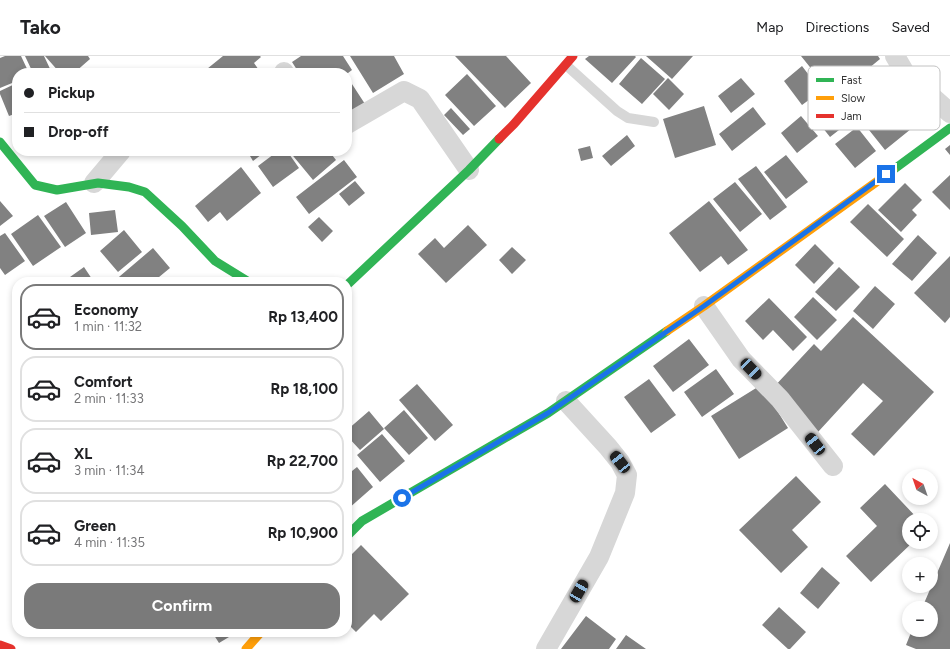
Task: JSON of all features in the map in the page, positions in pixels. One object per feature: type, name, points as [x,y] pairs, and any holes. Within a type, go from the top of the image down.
[{"type":"street","points":[[352,280],[469,170],[514,124],[573,56]]},
{"type":"street","points":[[895,56],[901,66]]},
{"type":"street","points":[[352,121],[404,91],[420,99],[469,170]]},
{"type":"street","points":[[940,104],[950,113]]},
{"type":"street","points":[[352,531],[362,521],[548,413],[566,401],[704,306],[950,128]]},
{"type":"street","points":[[0,142],[35,185],[57,190],[98,183],[129,187],[145,192],[182,226],[215,261],[240,277]]},
{"type":"street","points":[[94,184],[117,156]]},
{"type":"street","points":[[704,306],[742,359],[780,399],[833,466]]},
{"type":"street","points":[[546,649],[599,557],[625,493],[627,475],[620,462],[608,447],[566,401]]},
{"type":"street","points":[[246,649],[257,637]]},
{"type":"street","points":[[0,645],[11,649]]},
{"type":"lane","points":[[566,65],[617,111],[628,118],[654,122]]},
{"type":"building","points":[[5,56],[21,56],[27,68],[12,68],[12,83],[0,88],[0,58]]},
{"type":"building","points":[[25,56],[44,56],[50,68],[31,68]]},
{"type":"building","points":[[45,56],[88,56],[90,59],[80,68],[56,68]]},
{"type":"building","points":[[223,56],[261,57],[254,63],[258,68],[208,68]]},
{"type":"building","points":[[301,56],[343,56],[351,68],[296,68],[292,62]]},
{"type":"building","points":[[350,56],[394,56],[404,74],[373,93]]},
{"type":"building","points":[[455,56],[506,56],[531,83],[505,108]]},
{"type":"building","points":[[589,56],[636,57],[612,83],[585,59]]},
{"type":"building","points":[[646,56],[693,56],[672,79]]},
{"type":"building","points":[[801,56],[878,56],[880,59],[872,66],[809,66]]},
{"type":"building","points":[[641,58],[665,79],[642,104],[619,84]]},
{"type":"building","points":[[802,66],[808,74],[808,101],[802,105],[784,81]]},
{"type":"building","points":[[467,74],[496,106],[474,126],[445,95]]},
{"type":"building","points":[[668,78],[684,94],[669,110],[653,94]]},
{"type":"building","points":[[741,78],[755,94],[731,113],[718,96]]},
{"type":"building","points":[[352,84],[365,104],[352,113]]},
{"type":"building","points":[[12,85],[12,115],[9,116],[0,91]]},
{"type":"building","points":[[704,106],[716,145],[675,158],[663,119]]},
{"type":"building","points":[[753,107],[766,124],[732,151],[719,134]]},
{"type":"building","points":[[451,108],[470,129],[463,135],[444,115]]},
{"type":"building","points":[[801,116],[808,124],[808,130],[813,130],[818,136],[797,153],[781,133]]},
{"type":"building","points":[[824,130],[839,130],[830,137]]},
{"type":"building","points":[[853,130],[859,130],[876,151],[855,168],[835,144]]},
{"type":"building","points":[[869,130],[910,130],[885,150]]},
{"type":"building","points":[[627,135],[635,146],[611,166],[602,156]]},
{"type":"building","points":[[950,145],[950,155],[945,149]]},
{"type":"building","points":[[590,146],[593,158],[581,161],[578,149]]},
{"type":"building","points":[[786,155],[808,182],[786,199],[764,172]]},
{"type":"building","points":[[250,156],[260,156],[253,161]]},
{"type":"building","points":[[271,156],[291,156],[299,168],[273,187],[258,166]]},
{"type":"building","points":[[293,156],[333,156],[336,160],[313,180]]},
{"type":"building","points":[[344,160],[357,177],[309,214],[296,197]]},
{"type":"building","points":[[756,166],[787,207],[770,220],[738,179]]},
{"type":"building","points":[[241,167],[261,193],[227,221],[220,212],[208,222],[195,206]]},
{"type":"building","points":[[950,175],[950,210],[932,192]]},
{"type":"building","points":[[355,181],[365,193],[349,206],[339,194]]},
{"type":"building","points":[[735,182],[762,214],[740,232],[713,199]]},
{"type":"building","points":[[905,183],[922,200],[912,210],[917,215],[901,232],[878,210]]},
{"type":"building","points":[[0,201],[13,216],[0,226]]},
{"type":"building","points":[[709,201],[748,250],[728,265],[721,256],[700,272],[669,233]]},
{"type":"building","points":[[66,202],[86,233],[65,247],[44,216]]},
{"type":"building","points":[[868,204],[904,239],[887,257],[850,222]]},
{"type":"building","points":[[115,210],[118,232],[91,235],[89,213]]},
{"type":"building","points":[[38,215],[61,247],[33,266],[11,234]]},
{"type":"building","points":[[319,217],[333,231],[322,242],[308,227]]},
{"type":"building","points":[[468,225],[487,245],[446,283],[418,254],[435,238],[444,248]]},
{"type":"building","points":[[124,230],[142,252],[118,272],[100,251]]},
{"type":"building","points":[[5,233],[25,261],[5,275],[0,268],[0,236]]},
{"type":"building","points":[[918,235],[937,253],[912,281],[892,264]]},
{"type":"building","points":[[815,244],[834,263],[814,284],[795,265]]},
{"type":"building","points":[[512,247],[526,260],[512,274],[499,260]]},
{"type":"building","points":[[153,248],[170,268],[159,277],[119,277]]},
{"type":"building","points":[[950,256],[950,317],[945,323],[914,293]]},
{"type":"building","points":[[84,267],[91,277],[70,277]]},
{"type":"building","points":[[839,267],[860,287],[836,311],[815,292]]},
{"type":"building","points":[[875,286],[895,304],[873,329],[853,311]]},
{"type":"building","points":[[813,297],[837,320],[817,340],[794,317]]},
{"type":"building","points":[[769,298],[807,337],[793,351],[773,330],[763,340],[745,321]]},
{"type":"building","points":[[853,317],[934,392],[874,456],[851,434],[883,401],[863,383],[818,432],[772,389],[814,344],[821,351]]},
{"type":"building","points":[[689,339],[709,365],[673,392],[653,366]]},
{"type":"building","points":[[716,369],[734,394],[702,417],[684,392]]},
{"type":"building","points":[[649,379],[676,415],[651,433],[624,397]]},
{"type":"building","points":[[417,384],[453,425],[435,441],[399,400]]},
{"type":"building","points":[[761,385],[788,428],[739,459],[711,416]]},
{"type":"building","points":[[404,410],[428,438],[409,455],[384,428]]},
{"type":"building","points":[[369,411],[384,429],[360,450],[352,441],[352,426]]},
{"type":"building","points":[[382,434],[405,461],[380,482],[357,455]]},
{"type":"building","points":[[357,467],[373,487],[352,505],[352,471]]},
{"type":"building","points":[[796,476],[821,502],[792,530],[808,547],[781,573],[739,530]]},
{"type":"building","points":[[885,484],[902,502],[902,505],[905,505],[912,513],[902,513],[902,549],[906,549],[871,582],[846,556],[877,526],[860,508]]},
{"type":"building","points":[[950,543],[950,649],[916,649],[906,645],[909,637],[938,637],[938,601],[925,601],[928,593],[938,593],[938,571]]},
{"type":"building","points":[[361,545],[409,594],[381,621],[374,614],[356,632],[352,628],[352,554]]},
{"type":"building","points":[[822,567],[840,583],[818,609],[800,593]]},
{"type":"building","points":[[779,607],[806,632],[790,649],[788,649],[762,625]]},
{"type":"building","points":[[586,616],[616,639],[609,649],[561,649]]},
{"type":"building","points":[[626,635],[646,649],[616,649]]},
{"type":"building","points":[[215,637],[229,637],[219,643]]},
{"type":"traffic: fast","points":[[893,170],[950,128]]},
{"type":"traffic: fast","points":[[352,280],[469,170],[499,139]]},
{"type":"traffic: fast","points":[[0,142],[35,185],[57,190],[98,183],[129,187],[145,192],[182,226],[215,261],[241,277]]},
{"type":"traffic: fast","points":[[352,531],[362,521],[548,413],[667,331]]},
{"type":"traffic: slow","points":[[667,331],[893,170]]},
{"type":"traffic: slow","points":[[246,649],[257,637]]},
{"type":"traffic: jam","points":[[499,139],[514,124],[573,56]]},
{"type":"traffic: jam","points":[[0,645],[11,649]]},
{"type":"route","points":[[402,498],[548,413],[704,306],[886,174]]}]
